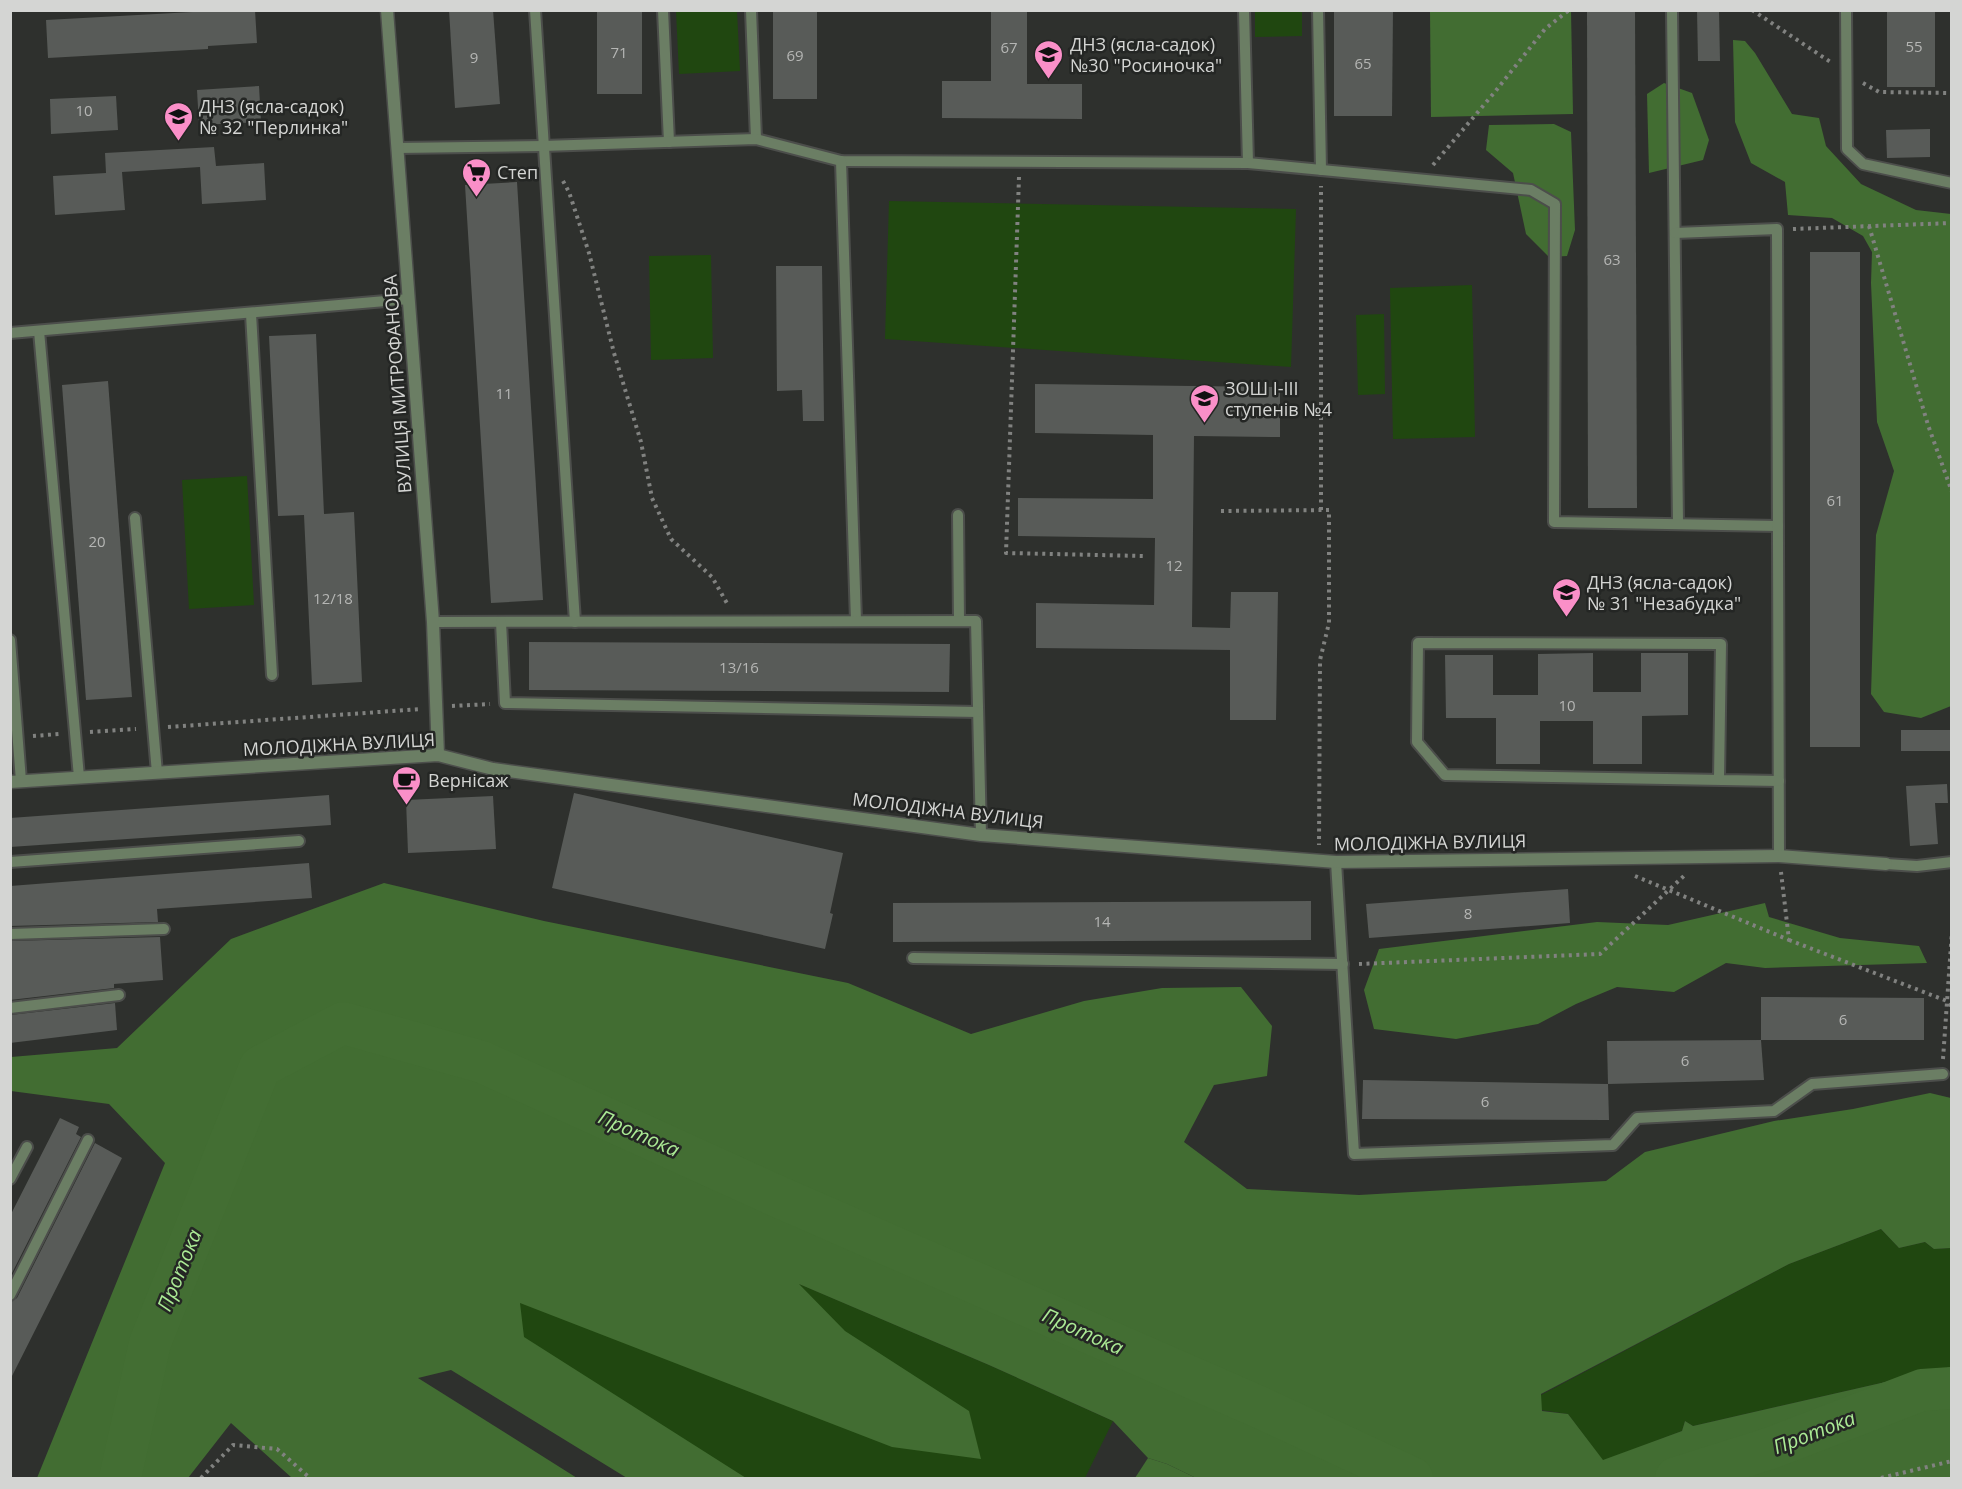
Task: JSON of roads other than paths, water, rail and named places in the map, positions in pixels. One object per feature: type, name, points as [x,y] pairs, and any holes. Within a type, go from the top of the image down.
[{"type":"street","name":"ВУЛИЦЯ МИТРОФАНОВА","points":[[387,10],[433,622],[438,755]]},
{"type":"street","name":"МОЛОДІЖНА ВУЛИЦЯ","points":[[16,781],[438,755],[493,770],[981,834],[1319,861],[1779,856],[1886,864]]},
{"type":"lane","points":[[535,10],[575,622]]},
{"type":"lane","points":[[663,10],[669,142]]},
{"type":"lane","points":[[752,10],[756,139]]},
{"type":"lane","points":[[1244,10],[1248,163]]},
{"type":"lane","points":[[1318,10],[1321,170]]},
{"type":"lane","points":[[1672,10],[1678,524]]},
{"type":"lane","points":[[1846,10],[1847,149],[1863,164],[1952,183]]},
{"type":"lane","points":[[397,148],[756,139],[840,161],[1248,163],[1530,190],[1555,204],[1554,522],[1778,526]]},
{"type":"lane","points":[[840,161],[856,621]]},
{"type":"lane","points":[[1676,233],[1777,230],[1779,856]]},
{"type":"lane","points":[[10,333],[409,299]]},
{"type":"lane","points":[[251,314],[272,675]]},
{"type":"lane","points":[[39,331],[79,777]]},
{"type":"lane","points":[[958,515],[958,621]]},
{"type":"lane","points":[[135,518],[157,773]]},
{"type":"lane","points":[[433,622],[976,621],[981,834]]},
{"type":"lane","points":[[501,622],[505,703],[978,712]]},
{"type":"lane","points":[[10,640],[18,737],[16,781]]},
{"type":"lane","points":[[1719,779],[1721,644],[1418,644],[1417,742],[1445,775],[1779,781]]},
{"type":"lane","points":[[10,861],[299,842]]},
{"type":"lane","points":[[1336,862],[1354,1154],[1613,1145],[1637,1118],[1774,1111],[1812,1084],[1943,1074]]},
{"type":"lane","points":[[1886,864],[1917,866],[1952,862]]},
{"type":"lane","points":[[10,934],[164,929]]},
{"type":"lane","points":[[913,958],[1343,964]]},
{"type":"lane","points":[[10,1008],[119,995]]},
{"type":"lane","points":[[10,1295],[88,1140]]},
{"type":"lane","points":[[10,1179],[27,1147]]},
{"type":"waterway","name":"Протока","points":[[120,1478],[150,1343],[260,1067],[343,1023],[482,1062],[770,1193],[1259,1407],[1412,1478]]},
{"type":"waterway","name":"Протока","points":[[1676,1478],[1768,1449],[1922,1390],[1952,1388]]},
{"type":"place","name":"ДНЗ (ясла-садок) №30 \"Росиночка\"","points":[[1049,80]]},
{"type":"place","name":"ДНЗ (ясла-садок) № 32 \"Перлинка\"","points":[[178,142]]},
{"type":"place","name":"Степ","points":[[476,198]]},
{"type":"place","name":"ЗОШ І-ІІІ ступенів №4","points":[[1204,424]]},
{"type":"place","name":"ДНЗ (ясла-садок) № 31 \"Незабудка\"","points":[[1566,618]]},
{"type":"place","name":"Вернісаж","points":[[407,806]]}]
